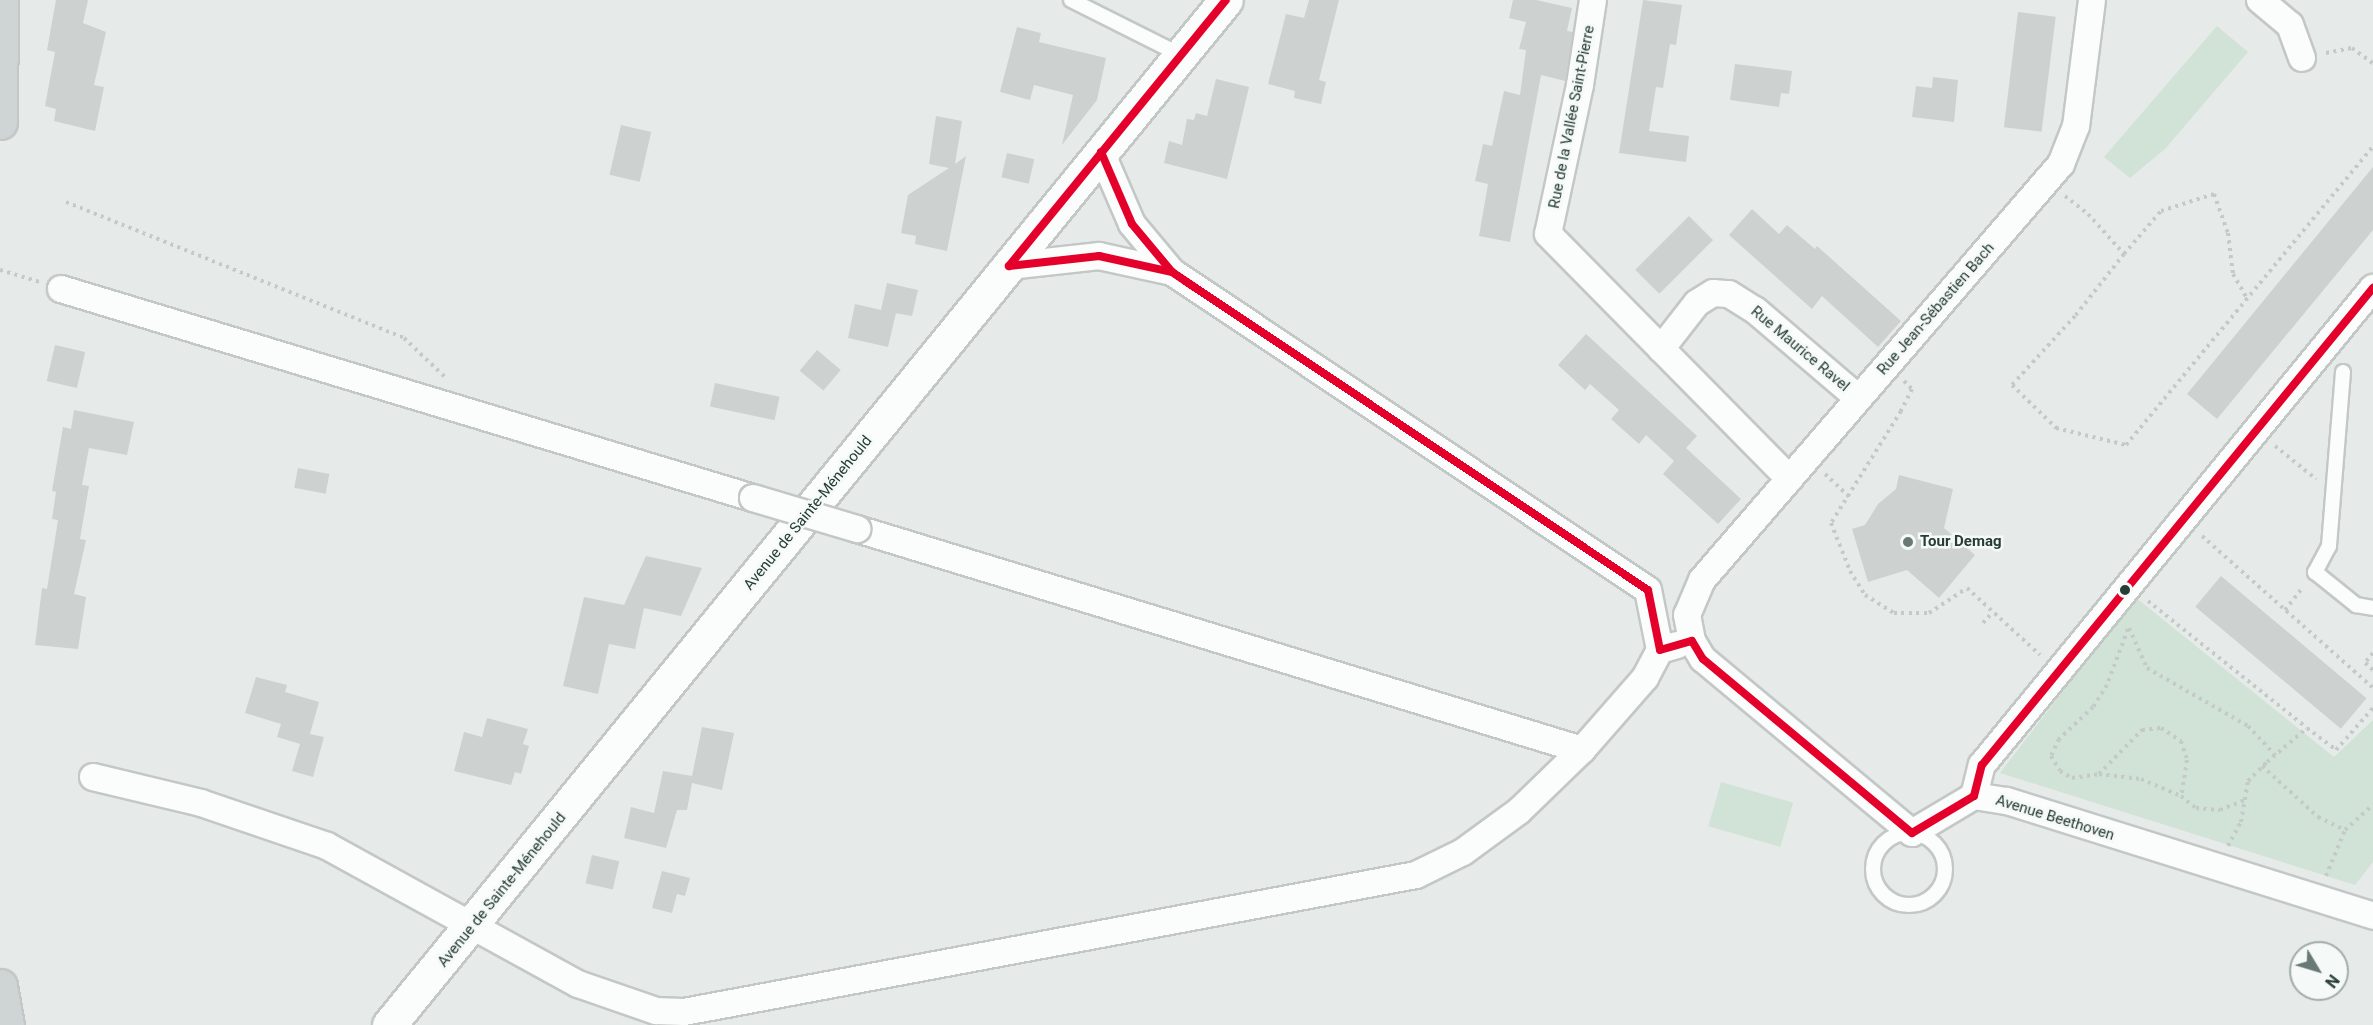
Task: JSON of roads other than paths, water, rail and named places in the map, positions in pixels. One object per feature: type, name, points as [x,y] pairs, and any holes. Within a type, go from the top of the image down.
[{"type":"main road","points":[[0,122],[1,0]]},
{"type":"main road","name":"Avenue de Sainte-Ménehould","points":[[389,1025],[471,928],[1226,0]]},
{"type":"main road","points":[[0,986],[8,1025]]},
{"type":"street","name":"Rue de la Vallée Saint-Pierre","points":[[1593,0],[1580,85],[1548,234],[1661,349]]},
{"type":"street","name":"Rue Jean-Sébastien Bach","points":[[1692,641],[1688,615],[1692,596],[1702,580],[1887,364],[2048,183],[2061,164],[2076,126],[2092,0]]},
{"type":"street","points":[[2260,0],[2290,25],[2302,58]]},
{"type":"street","points":[[93,777],[201,803],[327,846],[471,928],[578,984],[656,1011],[724,1006],[1416,875],[1462,852],[1519,811],[1582,750],[1645,678],[1660,650],[1648,590],[1172,272],[1132,224],[1101,152]]},
{"type":"street","points":[[1009,266],[1099,256],[1172,272]]},
{"type":"street","points":[[1660,650],[1692,641],[1703,658],[1912,833],[1974,796],[1982,765],[2373,288]]},
{"type":"street","points":[[61,289],[1582,750]]},
{"type":"street","name":"Rue Maurice Ravel","points":[[1661,349],[1697,303],[1713,293],[1729,294],[1755,310],[1858,398]]},
{"type":"street","points":[[1661,349],[1790,479]]},
{"type":"street","name":"Avenue Beethoven","points":[[1974,796],[2007,801],[2373,916]]},
{"type":"lane","points":[[1071,0],[1181,56]]},
{"type":"lane","points":[[2343,372],[2329,546],[2315,572],[2356,605],[2373,608]]},
{"type":"lane","points":[[1912,833],[1936,844],[1946,865],[1945,876],[1941,887],[1924,902],[1901,904],[1881,891],[1873,868],[1882,844],[1892,837],[1912,833]]},
{"type":"place","name":"Tour Demag","points":[[1908,542]]}]
